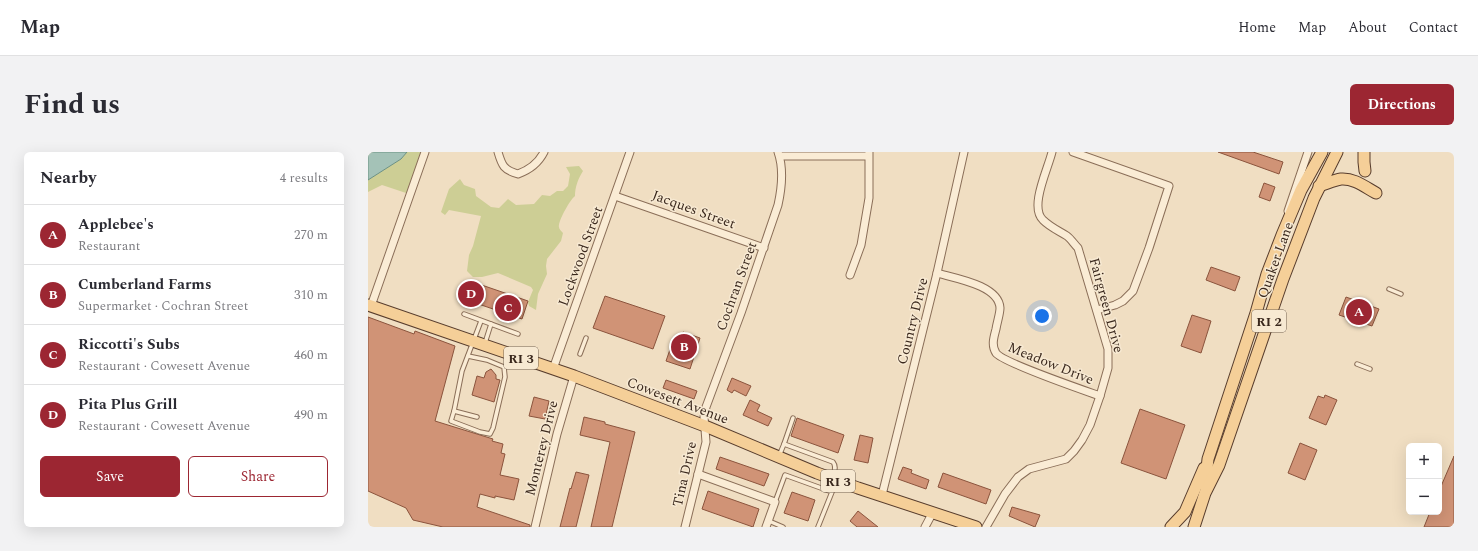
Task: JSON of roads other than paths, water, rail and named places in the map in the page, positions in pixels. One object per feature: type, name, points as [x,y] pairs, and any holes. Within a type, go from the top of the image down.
[{"type":"main road","name":"Quaker Lane","points":[[1205,493],[1208,459],[1267,274],[1301,190],[1322,152]]},
{"type":"main road","name":"Quaker Lane","points":[[1194,527],[1205,493],[1219,465],[1283,280],[1319,186],[1337,152]]},
{"type":"main road","points":[[1364,152],[1365,171]]},
{"type":"main road","points":[[1319,186],[1340,179],[1349,180],[1358,182],[1376,193]]},
{"type":"main road","points":[[1267,274],[1283,280]]},
{"type":"main road","name":"Cowesett Avenue","points":[[369,306],[574,376],[705,426],[833,479],[976,527]]},
{"type":"main road","points":[[1171,527],[1188,506],[1208,459]]},
{"type":"street","points":[[369,306],[425,152]]},
{"type":"street","points":[[498,152],[501,163],[506,169],[518,174],[526,171],[535,164],[544,152]]},
{"type":"street","name":"Lockwood Street","points":[[553,369],[630,152]]},
{"type":"street","name":"Country Drive","points":[[882,495],[964,152]]},
{"type":"street","name":"Fairgreen Drive","points":[[986,527],[1005,494],[1018,477],[1028,469],[1066,459],[1074,451],[1082,440],[1090,424],[1108,368],[1108,349],[1078,248],[1068,237],[1043,220],[1038,214],[1040,192],[1052,152]]},
{"type":"street","points":[[1073,152],[1169,186],[1133,291],[1123,301],[1097,310]]},
{"type":"street","name":"Quaker Lane","points":[[1282,235],[1290,201],[1308,152]]},
{"type":"street","points":[[779,154],[869,154],[869,198],[861,245],[850,275]]},
{"type":"street","name":"Cochran Street","points":[[705,426],[704,417],[706,407],[764,248],[781,190],[782,178],[779,154]]},
{"type":"street","name":"Jacques Street","points":[[615,196],[764,248]]},
{"type":"street","name":"Meadow Drive","points":[[936,273],[969,282],[984,288],[994,295],[998,301],[1000,309],[993,340],[995,352],[999,357],[1100,396]]},
{"type":"street","name":"Monterey Drive","points":[[535,527],[556,434],[574,376]]},
{"type":"street","name":"Tina Drive","points":[[685,527],[706,442],[705,426]]},
{"type":"street","points":[[698,474],[775,502],[767,524]]},
{"type":"street","points":[[925,527],[933,512]]},
{"type":"lane","points":[[1389,289],[1401,294]]},
{"type":"lane","points":[[464,314],[518,334]]},
{"type":"lane","points":[[478,344],[481,321]]},
{"type":"lane","points":[[468,356],[487,360],[504,367],[505,377],[490,434],[451,422],[462,371],[468,356],[491,324]]},
{"type":"lane","points":[[580,354],[586,338]]},
{"type":"lane","points":[[1357,364],[1370,369]]},
{"type":"lane","points":[[454,411],[477,417]]},
{"type":"lane","points":[[778,457],[793,418]]},
{"type":"lane","points":[[784,444],[833,462],[835,465],[833,479]]},
{"type":"lane","points":[[775,502],[785,475],[832,492],[818,527]]},
{"type":"lane","points":[[767,524],[783,527]]},
{"type":"water","points":[[368,152],[407,152],[401,159],[368,180]]},
{"type":"place","name":"Pita Plus Grill","points":[[471,294]]},
{"type":"place","name":"Riccotti's Subs","points":[[508,308]]},
{"type":"place","name":"Applebee's","points":[[1359,312]]},
{"type":"place","name":"Cumberland Farms","points":[[684,347]]}]
